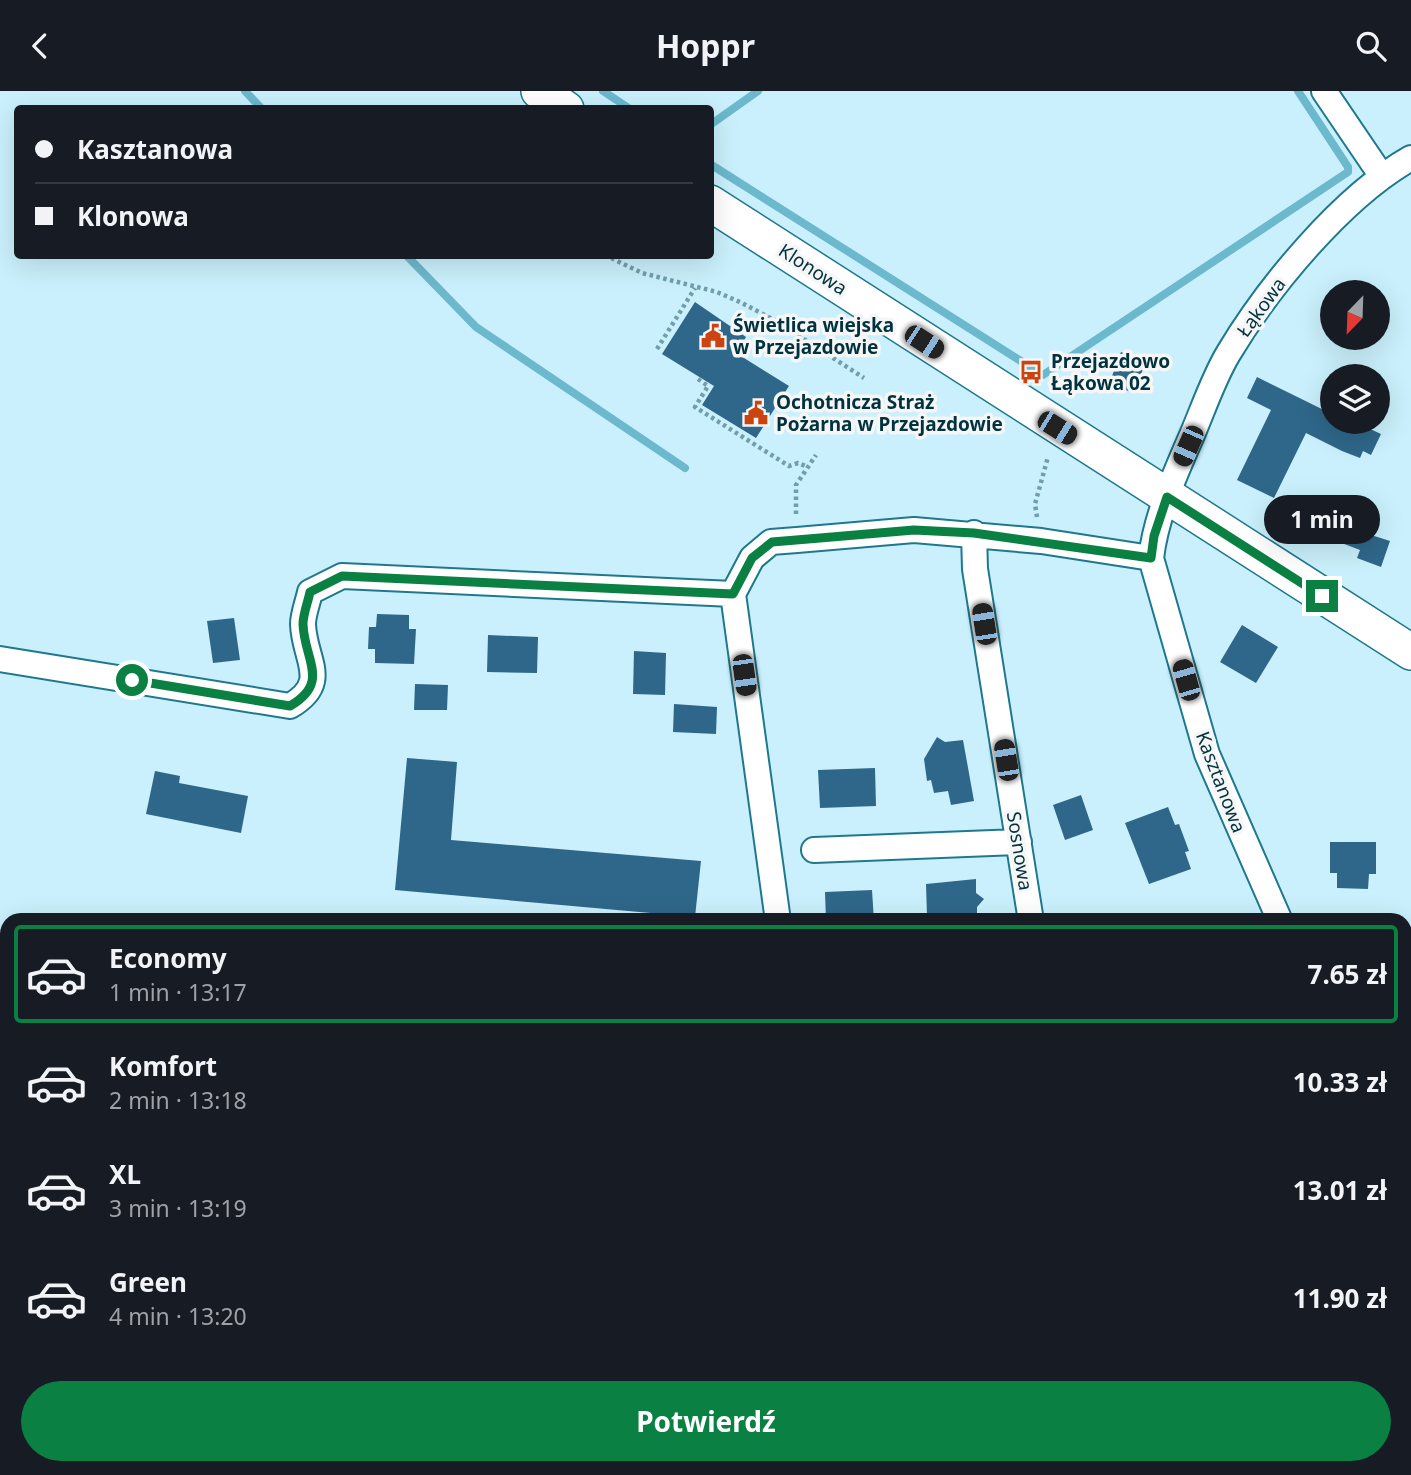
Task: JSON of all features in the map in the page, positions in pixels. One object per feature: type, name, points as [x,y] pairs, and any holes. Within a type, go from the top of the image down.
[{"type":"street","points":[[539,91],[560,105]]},
{"type":"street","points":[[1324,91],[1381,175]]},
{"type":"street","name":"Łąkowa","points":[[1167,497],[1226,357],[1258,306],[1326,229],[1381,175],[1411,158]]},
{"type":"street","name":"Klonowa","points":[[714,206],[1411,652]]},
{"type":"street","name":"Kasztanowa","points":[[1167,497],[1154,536],[1151,558],[1208,754],[1277,913]]},
{"type":"street","points":[[777,913],[733,594],[752,558],[772,542],[914,530],[974,533],[1151,558]]},
{"type":"street","name":"Sosnowa","points":[[974,533],[975,569],[1030,913]]},
{"type":"street","points":[[0,659],[290,706],[305,697],[314,679],[303,623],[310,592],[342,576],[733,594]]},
{"type":"street","points":[[814,850],[1019,842]]},
{"type":"path","points":[[613,259],[642,273],[717,292],[776,321],[864,378]]},
{"type":"path","points":[[657,349],[696,288]]},
{"type":"path","points":[[698,379],[708,386],[695,407],[789,466],[798,463],[808,467]]},
{"type":"path","points":[[795,525],[796,485],[816,455]]},
{"type":"path","points":[[1041,541],[1035,504],[1048,457]]},
{"type":"building","points":[[695,302],[746,337],[736,353],[789,386],[756,438],[702,405],[714,386],[662,354]]},
{"type":"building","points":[[1121,352],[1146,361],[1134,393],[1109,384]]},
{"type":"building","points":[[1257,377],[1320,408],[1320,434],[1381,434],[1371,455],[1363,451],[1360,458],[1306,433],[1274,498],[1237,480],[1271,410],[1247,398]]},
{"type":"building","points":[[1344,500],[1376,513],[1368,534],[1390,541],[1381,567],[1357,558],[1360,550],[1331,539]]},
{"type":"building","points":[[377,614],[409,615],[409,629],[416,629],[414,664],[375,663],[375,649],[368,649],[369,627],[376,627]]},
{"type":"building","points":[[234,618],[240,660],[213,663],[207,621]]},
{"type":"building","points":[[1242,625],[1278,647],[1256,683],[1220,662]]},
{"type":"building","points":[[488,635],[538,637],[537,673],[487,672]]},
{"type":"building","points":[[634,651],[666,653],[665,695],[633,694]]},
{"type":"building","points":[[415,684],[448,685],[447,710],[414,710]]},
{"type":"building","points":[[674,704],[717,707],[716,734],[673,732]]},
{"type":"building","points":[[937,737],[945,742],[963,740],[974,801],[951,805],[948,791],[934,793],[931,780],[927,781],[924,759]]},
{"type":"building","points":[[407,758],[457,762],[451,840],[701,861],[695,913],[651,913],[395,890]]},
{"type":"building","points":[[875,768],[876,806],[820,808],[818,770]]},
{"type":"building","points":[[155,771],[180,776],[179,783],[248,796],[241,833],[146,814]]},
{"type":"building","points":[[1081,795],[1093,830],[1065,840],[1053,805]]},
{"type":"building","points":[[1168,807],[1175,825],[1179,824],[1189,851],[1185,852],[1191,869],[1149,884],[1125,823]]},
{"type":"building","points":[[1330,842],[1376,842],[1376,874],[1369,874],[1368,889],[1337,888],[1337,873],[1330,873]]},
{"type":"building","points":[[976,879],[976,893],[984,899],[977,907],[977,913],[927,913],[926,884]]},
{"type":"building","points":[[872,890],[873,913],[826,913],[825,892]]},
{"type":"waterway","points":[[245,91],[258,105]]},
{"type":"waterway","points":[[603,91],[624,105]]},
{"type":"waterway","points":[[714,122],[758,91]]},
{"type":"waterway","points":[[714,167],[1043,375],[1348,172],[1348,167],[1298,91]]},
{"type":"waterway","points":[[410,259],[476,327],[685,468]]},
{"type":"place","name":"Świetlica wiejska w Przejazdowie","points":[[713,336]]},
{"type":"place","name":"Przejazdowo Łąkowa 02","points":[[1031,372]]},
{"type":"place","name":"Ochotnicza Straż Pożarna w Przejazdowie","points":[[756,413]]},
{"type":"route","points":[[132,680],[290,706],[305,697],[314,679],[303,623],[310,592],[342,576],[733,594],[752,558],[772,542],[914,530],[974,533],[1151,558],[1154,536],[1167,497],[1322,596]]}]
